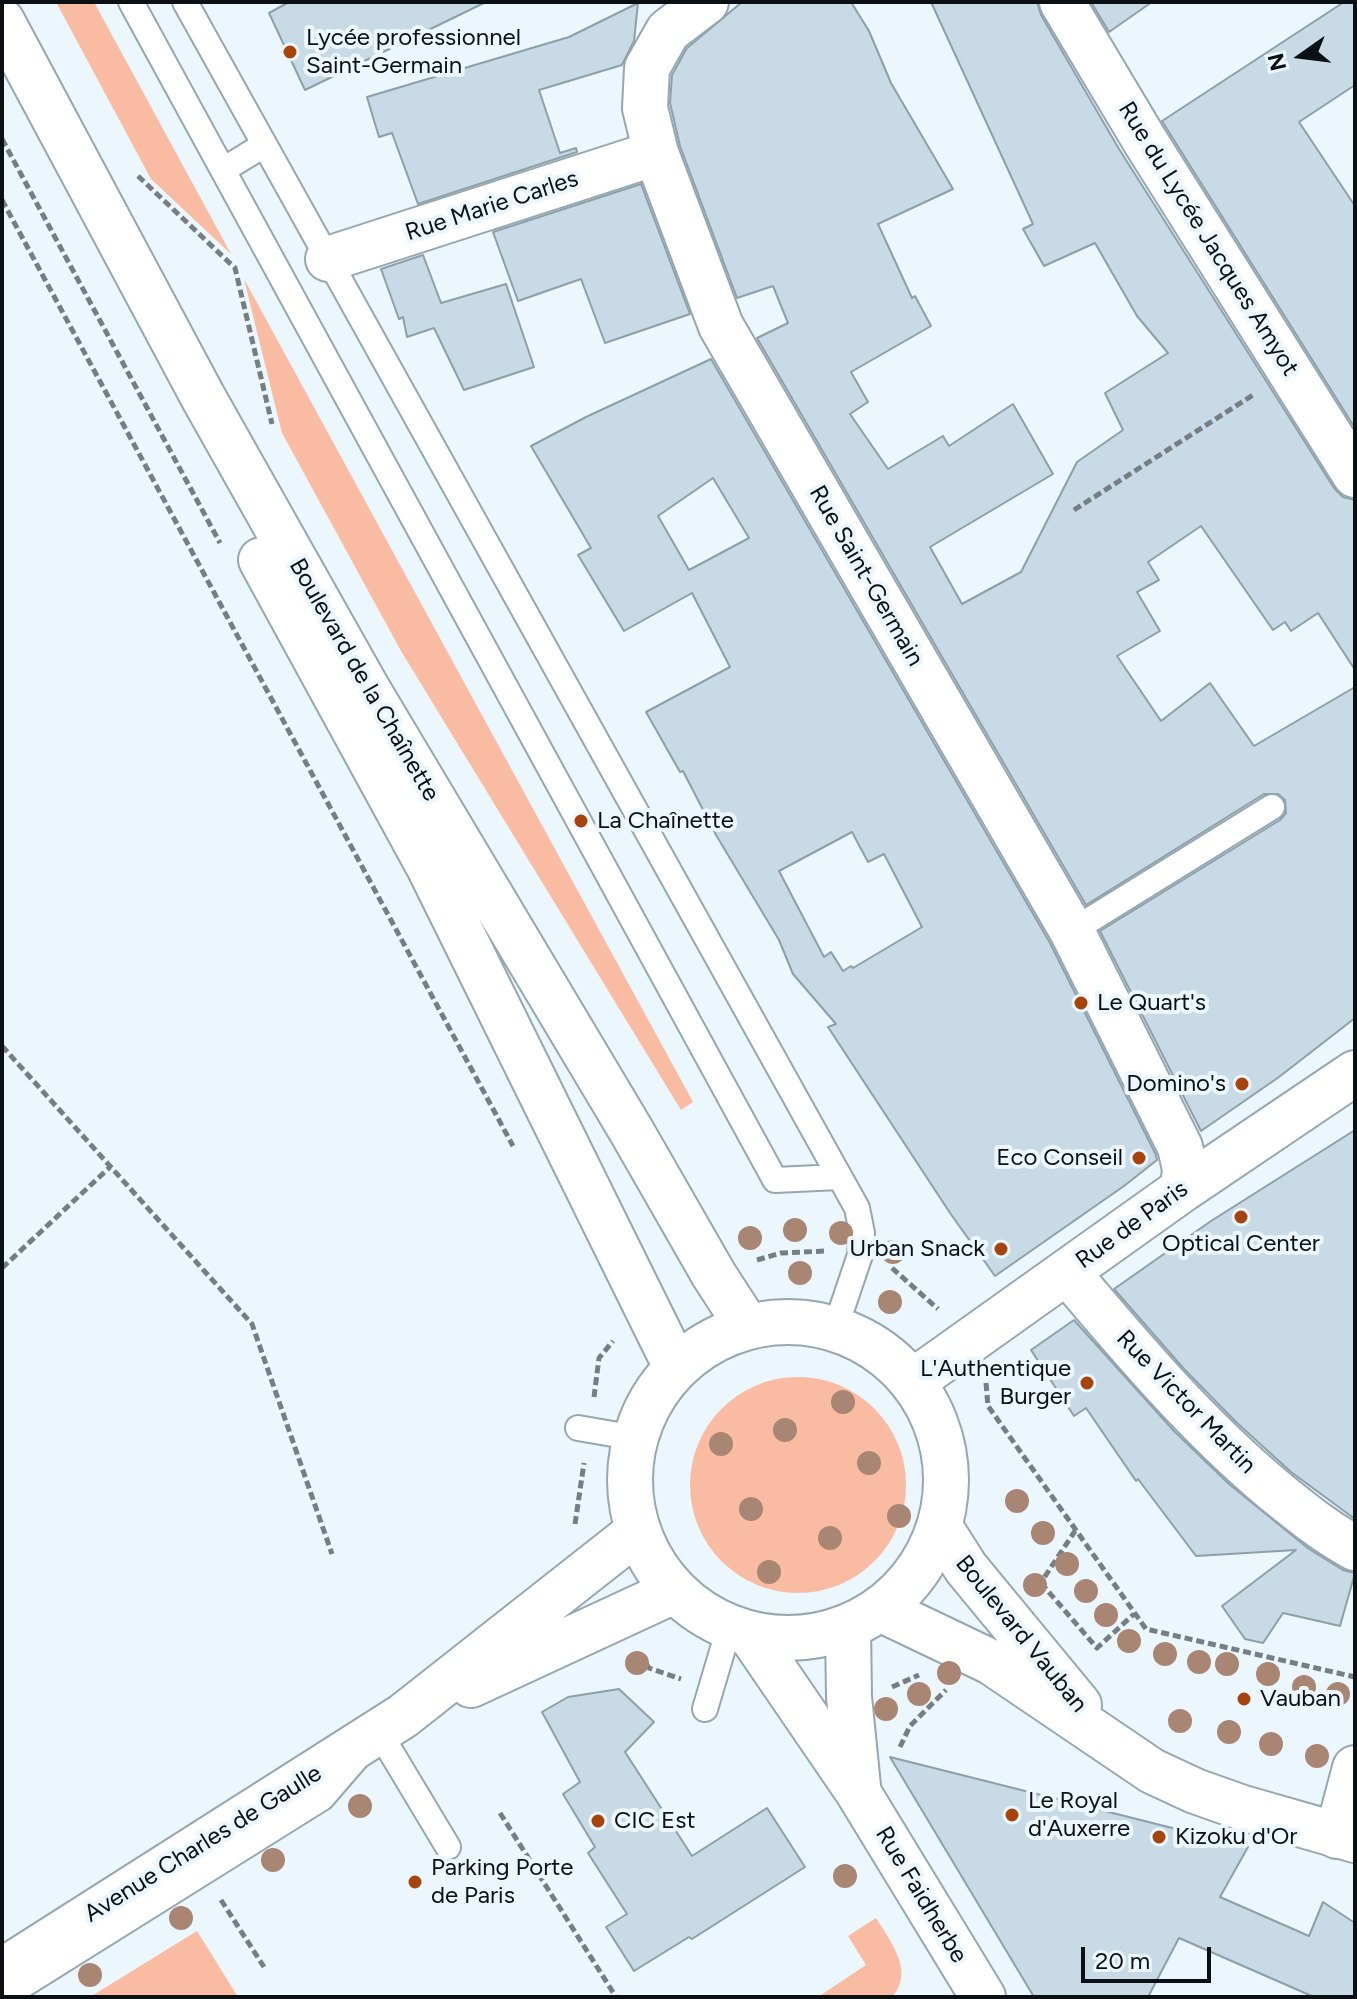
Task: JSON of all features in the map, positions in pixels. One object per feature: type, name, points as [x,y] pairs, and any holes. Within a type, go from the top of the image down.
[{"type":"main road","name":"Rue Saint-Germain","points":[[706,2],[668,31],[647,68],[645,108],[656,153],[721,326],[1072,931],[1181,1168]]},
{"type":"main road","name":"Rue du Lycée Jacques Amyot","points":[[1062,2],[1145,141],[1355,475]]},
{"type":"main road","name":"Boulevard de la Chaînette","points":[[2,21],[203,397],[367,688],[632,1132],[730,1269],[747,1326]]},
{"type":"main road","points":[[2,79],[430,869],[676,1367]]},
{"type":"main road","name":"Rue Marie Carles","points":[[328,259],[656,153]]},
{"type":"main road","name":"Rue de Paris","points":[[912,1382],[1067,1272],[1181,1168],[1220,1163],[1355,1073]]},
{"type":"main road","name":"Rue Victor Martin","points":[[1067,1272],[1144,1364],[1230,1454],[1326,1533],[1355,1548]]},
{"type":"main road","points":[[776,1322],[806,1323],[835,1329],[865,1341],[891,1359],[912,1382],[937,1427],[946,1477],[940,1527],[917,1573],[864,1618],[800,1639],[740,1631],[700,1612],[674,1591],[659,1573],[638,1531],[631,1500],[630,1469],[636,1438],[645,1412],[659,1388],[676,1367],[709,1343],[747,1326],[776,1322]]},
{"type":"main road","name":"Boulevard Vauban","points":[[940,1527],[966,1568],[1105,1739]]},
{"type":"main road","name":"Avenue Charles de Gaulle","points":[[2,1971],[391,1724],[638,1531]]},
{"type":"main road","name":"Avenue Charles de Gaulle","points":[[391,1724],[674,1591]]},
{"type":"main road","name":"Boulevard Vauban","points":[[864,1618],[991,1662],[1152,1771],[1195,1791],[1346,1838]]},
{"type":"main road","name":"Rue Faidherbe","points":[[858,1792],[849,1697],[864,1618]]},
{"type":"main road","name":"Rue Faidherbe","points":[[740,1631],[858,1792],[983,1997]]},
{"type":"main road","points":[[1346,1838],[1355,1768]]},
{"type":"lane","points":[[131,2],[775,1180],[839,1177]]},
{"type":"lane","points":[[185,2],[857,1208],[862,1233],[860,1255],[835,1329]]},
{"type":"lane","points":[[223,170],[264,145]]},
{"type":"lane","points":[[1072,931],[1272,807]]},
{"type":"lane","points":[[578,1428],[636,1438]]},
{"type":"lane","points":[[705,1709],[740,1631]]},
{"type":"lane","points":[[4,1997],[322,1798],[391,1724],[448,1847]]},
{"type":"path","points":[[136,174],[235,268],[273,429]]},
{"type":"path","points":[[2,200],[518,1154]]},
{"type":"path","points":[[1074,510],[1291,371]]},
{"type":"path","points":[[2,1046],[252,1324],[332,1554]]},
{"type":"path","points":[[2,1268],[110,1167]]},
{"type":"path","points":[[730,1269],[781,1253],[836,1252]]},
{"type":"path","points":[[882,1260],[946,1316]]},
{"type":"path","points":[[985,1372],[988,1406],[1146,1629],[1355,1677]]},
{"type":"path","points":[[1034,1594],[1075,1531]]},
{"type":"path","points":[[1041,1583],[1097,1648],[1134,1614]]},
{"type":"path","points":[[898,1750],[910,1726],[952,1683]]},
{"type":"path","points":[[500,1813],[616,1997]]},
{"type":"path","points":[[221,1899],[264,1967]]},
{"type":"shaded area","points":[[56,2],[94,2],[231,254],[151,179]]},
{"type":"shaded area","points":[[244,279],[693,1102],[681,1110],[401,651],[282,433]]},
{"type":"shaded area","points":[[798,1377],[839,1385],[875,1408],[898,1444],[906,1485],[898,1526],[875,1562],[839,1585],[798,1593],[757,1585],[721,1562],[698,1526],[690,1485],[698,1444],[721,1408],[757,1385]]},
{"type":"shaded area","points":[[876,1918],[894,1947],[901,1967],[899,1987],[892,1997],[818,1997],[866,1965],[848,1936]]},
{"type":"shaded area","points":[[197,1931],[238,1997],[90,1997]]},
{"type":"building","points":[[289,2],[486,2],[305,90],[269,13]]},
{"type":"building","points":[[742,2],[851,2],[869,31],[891,83],[953,189],[878,224],[912,298],[915,296],[931,326],[851,372],[868,402],[850,414],[888,469],[943,436],[949,446],[1013,404],[1053,474],[930,547],[962,604],[1021,572],[1077,462],[1123,430],[1105,393],[1168,353],[1137,316],[1095,243],[1044,266],[1023,229],[1033,224],[931,2],[1037,2],[1041,15],[1119,149],[1334,488],[1343,497],[1355,500],[1355,670],[1318,613],[1291,631],[1285,622],[1273,630],[1201,526],[1148,562],[1159,580],[1137,592],[1160,631],[1117,656],[1161,721],[1210,683],[1254,746],[1355,687],[1355,1018],[1279,1077],[1201,1131],[1100,931],[1280,820],[1286,813],[1285,800],[1278,794],[1264,794],[1086,905],[757,338],[788,323],[773,286],[737,298],[680,146],[670,103],[672,75],[687,48]]},
{"type":"building","points":[[1091,2],[1152,2],[1109,32]]},
{"type":"building","points":[[1344,2],[1355,2],[1355,85],[1299,122],[1355,206],[1355,428],[1162,121]]},
{"type":"building","points":[[638,3],[634,41],[622,65],[539,90],[560,153],[576,148],[577,152],[418,204],[392,133],[379,137],[367,97],[569,37]]},
{"type":"building","points":[[641,184],[690,314],[605,343],[581,279],[518,301],[493,232]]},
{"type":"building","points":[[423,255],[441,303],[506,284],[534,367],[464,390],[434,328],[407,337],[403,317],[399,319],[381,269]]},
{"type":"building","points":[[711,359],[1050,943],[1156,1155],[1157,1160],[1124,1186],[995,1276],[828,1027],[836,1024],[793,974],[779,940],[646,712],[730,667],[692,593],[624,631],[578,555],[591,548],[531,446]],"holes":[[[713,478],[749,538],[689,570],[658,516]],[[852,832],[868,862],[884,854],[922,927],[843,971],[831,952],[824,957],[779,871]]]},
{"type":"building","points":[[1355,1130],[1355,1519],[1291,1472],[1236,1422],[1184,1369],[1114,1289],[1211,1221]]},
{"type":"building","points":[[1074,1320],[1174,1431],[1229,1484],[1309,1549],[1343,1570],[1355,1573],[1340,1626],[1283,1613],[1263,1643],[1245,1639],[1222,1606],[1296,1550],[1196,1556],[1138,1479],[1136,1481],[1086,1408],[1074,1416],[1031,1350]]},
{"type":"building","points":[[619,1689],[654,1722],[625,1752],[692,1856],[767,1808],[805,1867],[692,1939],[689,1937],[634,1971],[606,1927],[627,1914],[588,1853],[595,1847],[563,1794],[580,1782],[542,1712],[568,1697]]},
{"type":"building","points":[[890,1757],[1248,1847],[1220,1897],[1309,1936],[1323,1902],[1355,1923],[1355,1997],[1314,1997],[1179,1938],[1148,1997],[1034,1997]]},
{"type":"place","name":"Lycée professionnel Saint-Germain","points":[[290,52]]},
{"type":"place","name":"La Chaînette","points":[[581,821]]},
{"type":"place","name":"Le Quart's","points":[[1081,1003]]},
{"type":"place","name":"Domino's","points":[[1242,1084]]},
{"type":"place","name":"Eco Conseil","points":[[1139,1158]]},
{"type":"place","name":"Optical Center","points":[[1241,1217]]},
{"type":"place","name":"Urban Snack","points":[[1001,1249]]},
{"type":"place","name":"L'Authentique Burger","points":[[1087,1383]]},
{"type":"place","name":"Vauban","points":[[1244,1699]]},
{"type":"place","name":"Le Royal d'Auxerre","points":[[1012,1815]]},
{"type":"place","name":"CIC Est","points":[[598,1821]]},
{"type":"place","name":"Kizoku d'Or","points":[[1159,1837]]},
{"type":"place","name":"Parking Porte de Paris","points":[[415,1882]]}]
